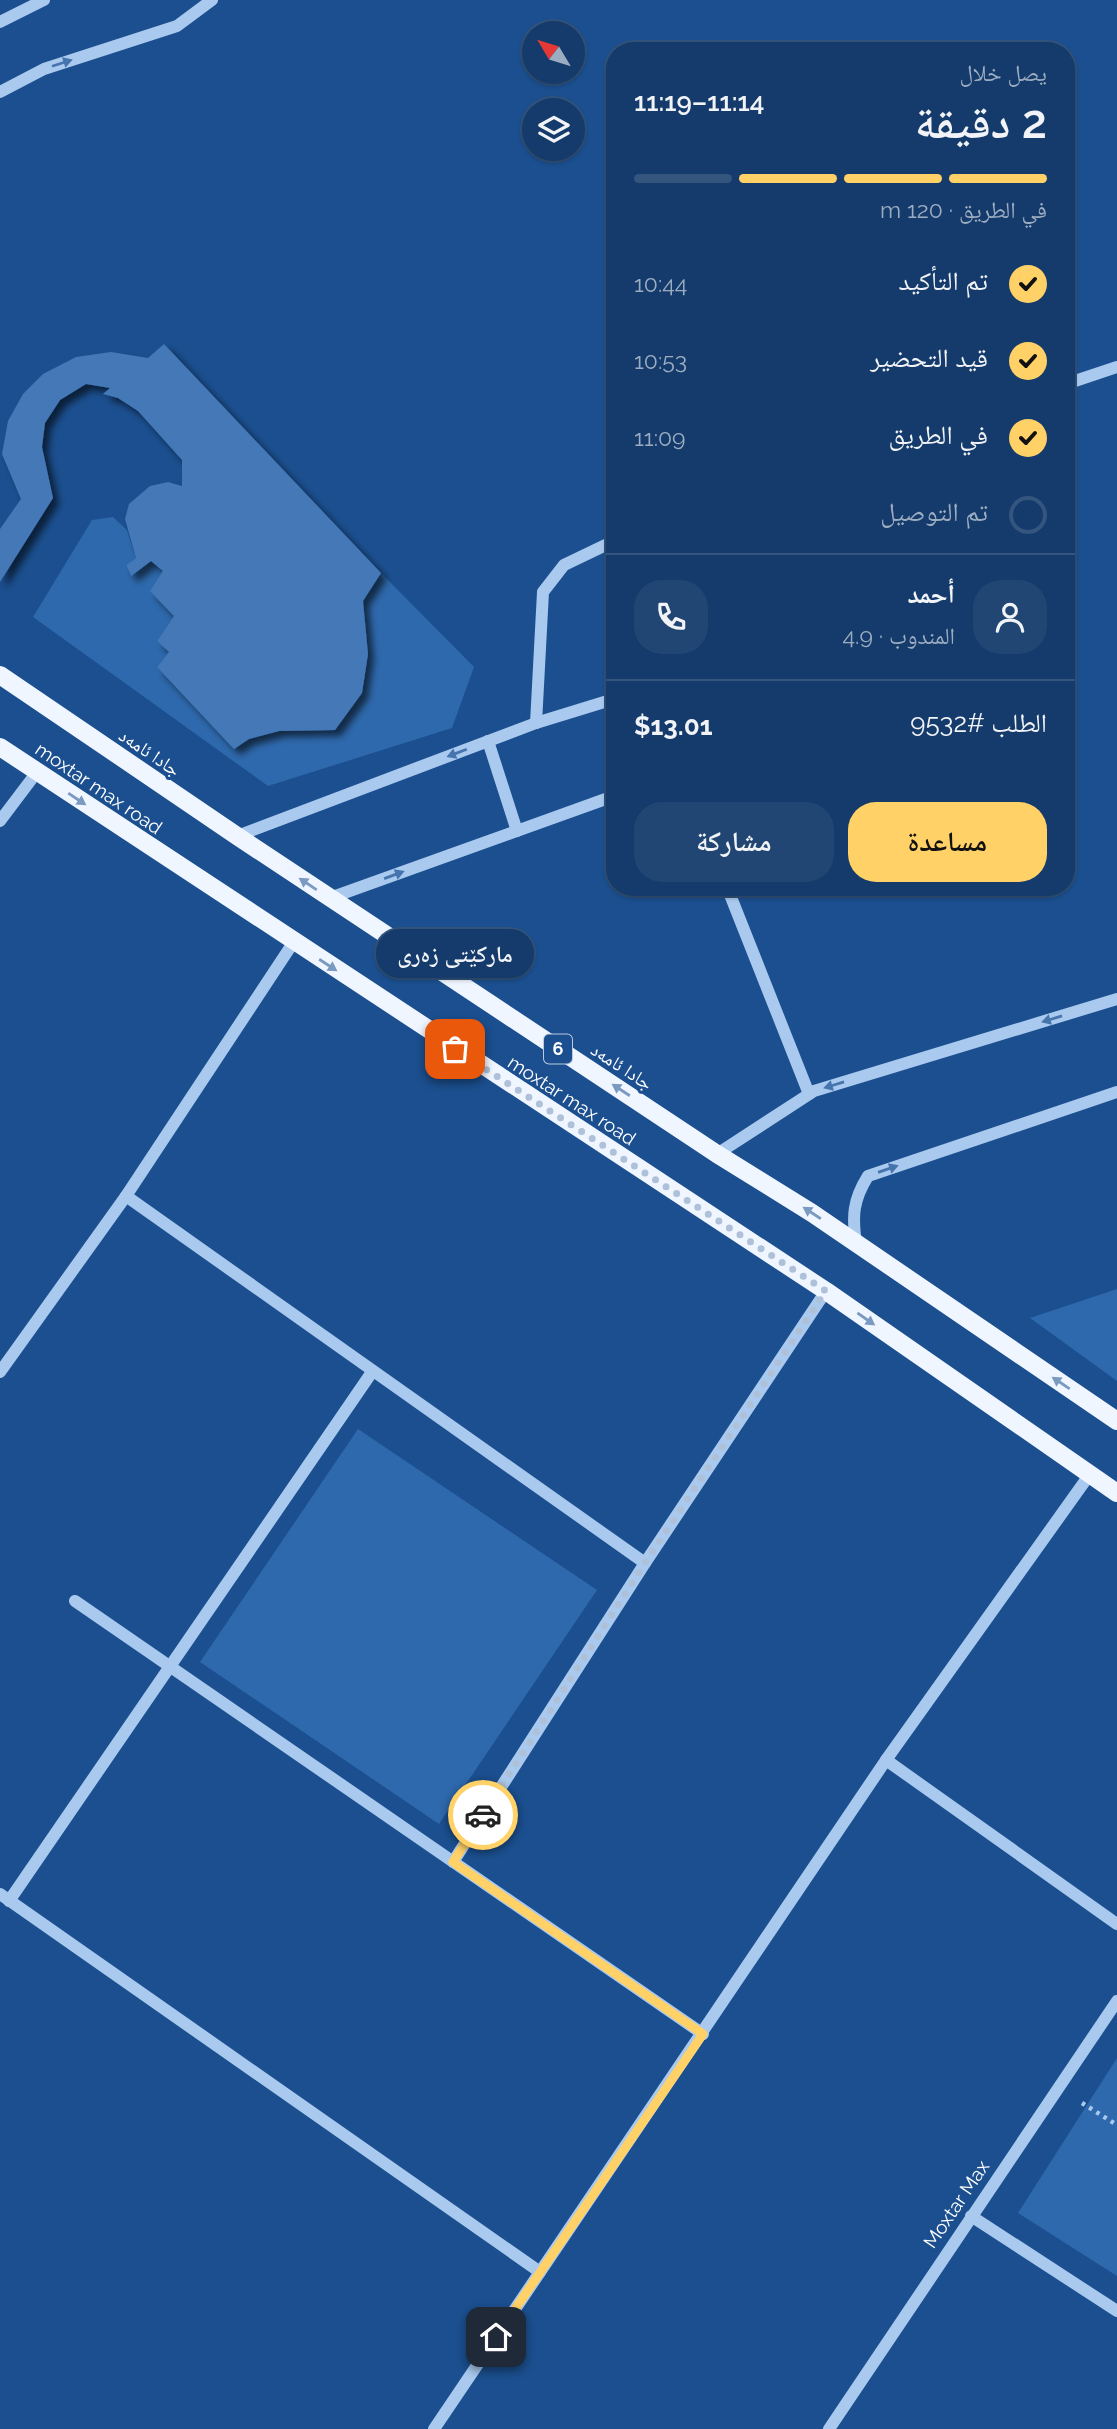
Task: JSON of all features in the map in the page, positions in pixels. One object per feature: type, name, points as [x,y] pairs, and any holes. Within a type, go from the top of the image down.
[{"type":"main road","name":"جادا ئامەد","points":[[0,675],[330,898],[856,1243],[1117,1421]]},
{"type":"main road","name":"moxtar max road","points":[[0,747],[293,943],[826,1291],[1117,1493]]},
{"type":"street","points":[[0,22],[44,0]]},
{"type":"street","points":[[0,92],[44,69],[177,26],[212,0]]},
{"type":"street","points":[[1075,381],[1117,366]]},
{"type":"street","points":[[536,723],[543,592],[564,565],[606,545]]},
{"type":"street","points":[[237,836],[536,723],[606,701]]},
{"type":"street","points":[[488,741],[517,831]]},
{"type":"street","points":[[0,821],[37,772]]},
{"type":"street","points":[[330,898],[606,799]]},
{"type":"street","points":[[731,896],[809,1094]]},
{"type":"street","points":[[0,1372],[126,1196],[293,943]]},
{"type":"street","points":[[717,1154],[809,1094],[1117,999]]},
{"type":"street","points":[[856,1243],[852,1216],[856,1195],[868,1176],[1117,1092]]},
{"type":"street","points":[[126,1196],[645,1563]]},
{"type":"street","points":[[453,1862],[645,1563],[826,1291]]},
{"type":"street","points":[[372,1372],[170,1667],[5,1898],[540,2272]]},
{"type":"street","points":[[439,2427],[540,2272],[886,1760],[1090,1474]]},
{"type":"street","points":[[75,1601],[703,2034]]},
{"type":"street","points":[[886,1760],[1117,1924]]},
{"type":"street","name":"Moxtar Max","points":[[829,2429],[1117,2001]]},
{"type":"street","points":[[971,2216],[1117,2311]]},
{"type":"path","points":[[1058,2087],[1117,2125]]},
{"type":"shaded area","points":[[113,517],[127,530],[136,558],[126,565],[130,575],[151,561],[163,571],[174,616],[157,641],[169,652],[157,667],[234,748],[249,739],[279,731],[368,654],[363,601],[381,573],[474,667],[452,728],[268,786],[33,617],[92,520]]},
{"type":"shaded area","points":[[1117,1289],[1117,1381],[1030,1318]]},
{"type":"shaded area","points":[[358,1429],[597,1590],[439,1824],[200,1662]]},
{"type":"shaded area","points":[[1117,2058],[1117,2276],[1018,2213]]},
{"type":"building","points":[[164,344],[381,573],[363,601],[368,654],[362,693],[335,730],[279,731],[249,739],[234,749],[157,667],[169,652],[157,641],[174,616],[150,591],[163,571],[151,561],[131,576],[126,565],[136,558],[125,519],[129,504],[150,486],[168,482],[182,486],[182,460],[138,411],[118,398],[103,394],[110,388],[86,384],[60,400],[45,423],[42,447],[53,498],[0,582],[0,529],[21,499],[2,454],[8,421],[23,394],[43,374],[76,357],[111,352],[148,358]]},
{"type":"way so far","points":[[455,1049],[826,1291],[645,1563],[483,1815]]},
{"type":"place","name":"مارکێتی زەری","points":[[455,1049]]},
{"type":"route","points":[[483,1815],[453,1862],[703,2034],[496,2337]]}]
